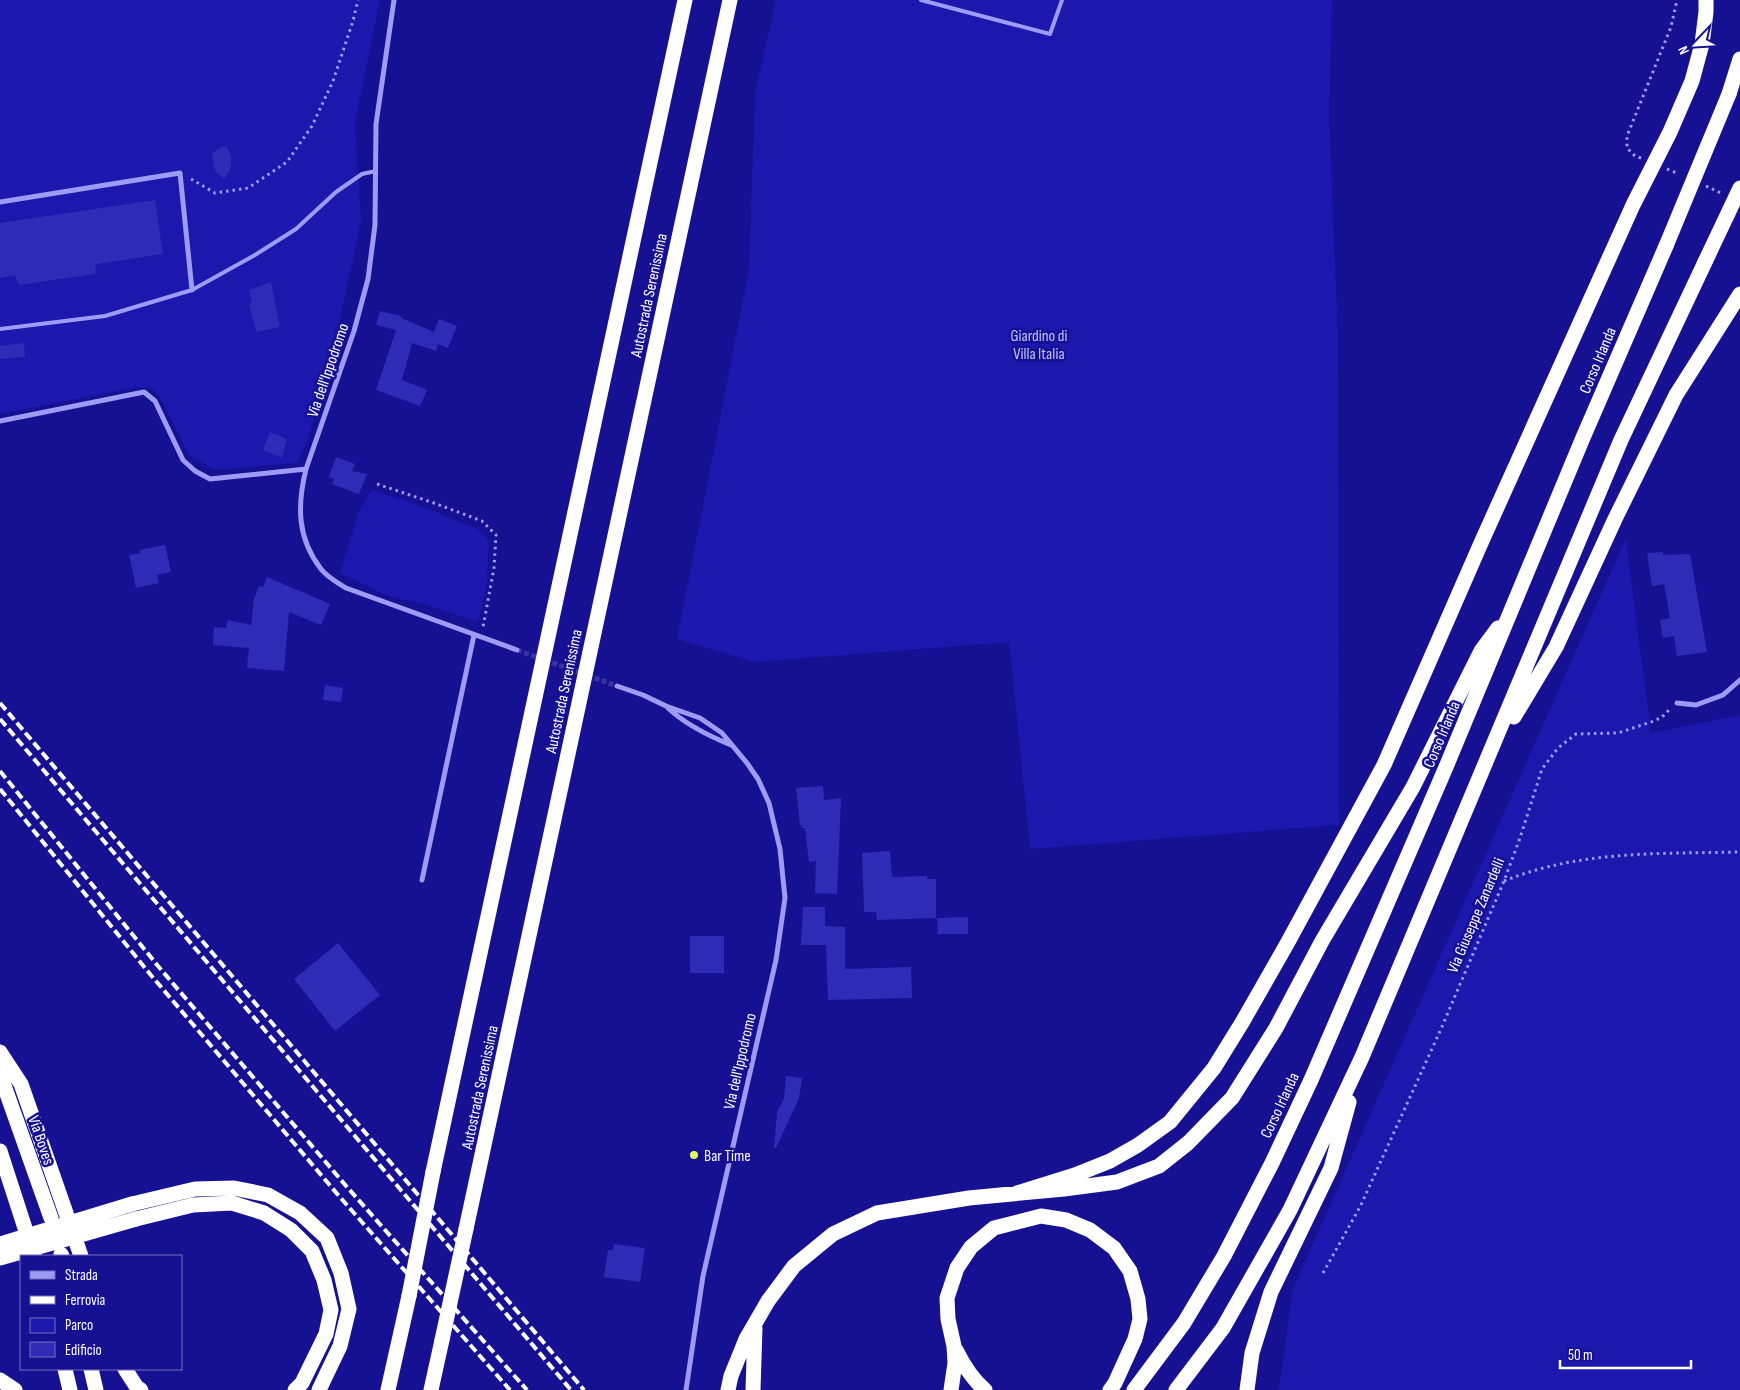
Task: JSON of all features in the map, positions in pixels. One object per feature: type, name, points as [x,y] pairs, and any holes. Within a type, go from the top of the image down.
[{"type":"highway","name":"Autostrada Serenissima","points":[[388,1390],[433,1172],[685,0]]},
{"type":"highway","name":"Autostrada Serenissima","points":[[431,1390],[730,0]]},
{"type":"highway","points":[[1017,1193],[1075,1175],[1110,1161],[1138,1145],[1170,1122],[1214,1068],[1248,1013],[1384,765],[1481,543],[1633,205],[1670,132],[1692,81],[1702,44],[1706,0]]},
{"type":"highway","points":[[1729,94],[1740,59]]},
{"type":"highway","name":"Corso Irlanda","points":[[1134,1390],[1184,1323],[1224,1256],[1311,1080],[1446,767],[1582,440],[1740,71]]},
{"type":"highway","points":[[1176,1390],[1223,1328],[1290,1210],[1362,1057],[1621,440],[1740,188]]},
{"type":"highway","points":[[1486,763],[1556,647],[1615,519],[1676,395],[1740,294]]},
{"type":"highway","points":[[728,1390],[731,1376],[746,1339],[768,1301],[794,1266],[833,1234],[877,1213],[969,1198],[1064,1190],[1117,1182],[1159,1166],[1188,1143],[1232,1098],[1276,1028],[1322,941],[1413,787],[1481,651],[1514,604]]},
{"type":"highway","points":[[0,1052],[20,1084],[82,1255]]},
{"type":"highway","points":[[1247,1390],[1252,1353],[1272,1292],[1331,1168],[1362,1057]]},
{"type":"highway","name":"Via Boves","points":[[0,1074],[50,1218]]},
{"type":"highway","points":[[0,1151],[34,1255]]},
{"type":"highway","points":[[0,1244],[132,1204],[195,1189],[234,1188],[268,1195],[300,1213],[327,1238],[341,1273],[349,1309],[340,1346],[319,1390]]},
{"type":"highway","points":[[0,1258],[136,1219],[193,1205],[232,1203],[264,1213],[291,1230],[312,1251],[324,1280],[330,1310],[326,1334],[302,1384],[295,1390]]},
{"type":"highway","points":[[951,1390],[955,1362],[954,1346],[948,1319],[947,1298],[957,1268],[972,1247],[994,1228],[1042,1216],[1066,1220],[1090,1230],[1114,1248],[1130,1271],[1138,1299],[1140,1319],[1135,1339],[1110,1390]]},
{"type":"highway","points":[[753,1390],[756,1324]]},
{"type":"highway","points":[[954,1346],[963,1363],[978,1384],[985,1390]]},
{"type":"highway","points":[[65,1370],[70,1390]]},
{"type":"highway","points":[[91,1370],[96,1390]]},
{"type":"highway","points":[[126,1370],[136,1386],[141,1390]]},
{"type":"highway","points":[[0,1380],[16,1390]]},
{"type":"street","name":"Via dell'Ippodromo","points":[[394,0],[376,124],[375,226],[368,279],[354,331],[306,469],[300,492],[300,515],[306,545],[322,571],[346,588],[518,650]]},
{"type":"street","points":[[0,202],[180,173],[192,290]]},
{"type":"street","points":[[0,421],[144,392],[156,401],[183,460],[195,471],[210,479],[306,469]]},
{"type":"street","points":[[422,880],[478,636]]},
{"type":"street","points":[[1677,703],[1696,705],[1723,694],[1740,680]]},
{"type":"street","name":"Via dell'Ippodromo","points":[[618,686],[700,718],[722,733],[734,746],[758,779],[769,803],[780,849],[785,898],[776,960],[703,1276],[686,1390]]},
{"type":"street","name":"Via dell'Ippodromo","points":[[666,706],[678,718],[712,737],[734,746]]},
{"type":"lane","points":[[921,0],[1050,34],[1062,0]]},
{"type":"lane","points":[[0,329],[105,316],[192,290],[255,255],[296,229],[336,192],[362,174],[376,170]]},
{"type":"path","points":[[180,173],[215,193],[248,188],[287,162],[312,126],[333,81],[354,21],[358,0]]},
{"type":"path","points":[[1646,159],[1635,156],[1627,148],[1628,136],[1671,27],[1677,0]]},
{"type":"path","points":[[376,484],[482,521],[496,535],[494,568],[487,613],[478,636]]},
{"type":"path","name":"Via Giuseppe Zanardelli","points":[[1323,1273],[1360,1207],[1437,1037],[1504,881],[1542,769],[1558,748],[1576,734],[1618,732],[1654,721],[1662,717],[1677,703]]},
{"type":"path","points":[[1504,881],[1530,870],[1557,864],[1626,854],[1740,852]]},
{"type":"green space","points":[[0,0],[380,0],[355,122],[361,221],[338,329],[307,443],[297,463],[215,470],[189,455],[161,399],[153,389],[139,387],[0,414]]},
{"type":"green space","name":"Giardino di Villa Italia","points":[[776,0],[1332,0],[1329,114],[1338,337],[1339,825],[1030,849],[1009,642],[755,662],[677,639],[749,269],[755,93]]},
{"type":"green space","points":[[372,490],[416,504],[480,530],[489,541],[487,585],[478,622],[424,604],[390,597],[340,573],[358,513]]},
{"type":"green space","points":[[1626,538],[1651,733],[1740,715],[1740,1390],[1279,1390],[1292,1291]]},
{"type":"building","points":[[226,145],[231,156],[231,165],[224,179],[214,168],[212,153]]},
{"type":"building","points":[[155,200],[163,254],[96,264],[95,274],[19,285],[15,275],[0,278],[0,223]]},
{"type":"building","points":[[271,282],[280,327],[256,332],[249,304],[252,302],[249,290]]},
{"type":"building","points":[[380,311],[401,316],[401,318],[434,332],[439,319],[457,326],[448,348],[438,344],[436,351],[412,343],[402,380],[427,390],[420,406],[376,390],[396,330],[376,325]]},
{"type":"building","points":[[24,343],[25,357],[0,359],[0,346]]},
{"type":"building","points":[[270,432],[287,439],[282,458],[263,450]]},
{"type":"building","points":[[336,457],[355,464],[352,471],[367,474],[359,494],[332,484],[334,479],[329,477]]},
{"type":"building","points":[[165,545],[171,572],[157,575],[159,583],[136,588],[129,555],[140,553],[140,550]]},
{"type":"building","points":[[1663,552],[1663,555],[1690,554],[1707,652],[1677,656],[1674,636],[1663,638],[1660,620],[1670,618],[1664,584],[1652,586],[1647,553]]},
{"type":"building","points":[[267,577],[330,604],[321,625],[289,612],[284,671],[247,668],[249,648],[213,645],[214,627],[226,628],[228,620],[251,625],[254,599],[259,586],[263,587]]},
{"type":"building","points":[[325,685],[343,688],[341,702],[323,700]]},
{"type":"building","points":[[823,786],[824,800],[841,798],[837,894],[815,893],[816,861],[809,862],[805,828],[802,828],[802,825],[800,825],[796,788]]},
{"type":"building","points":[[890,851],[892,877],[927,876],[927,879],[936,879],[936,918],[877,920],[876,912],[864,912],[862,853]]},
{"type":"building","points":[[803,907],[825,907],[825,926],[845,927],[845,969],[911,967],[912,998],[828,1000],[826,945],[801,945]]},
{"type":"building","points":[[968,917],[968,934],[938,934],[937,918]]},
{"type":"building","points":[[690,936],[724,936],[724,973],[690,973]]},
{"type":"building","points":[[338,943],[380,995],[335,1031],[294,979]]},
{"type":"building","points":[[786,1076],[802,1078],[799,1098],[776,1148],[774,1148],[777,1112],[784,1098]]},
{"type":"building","points":[[614,1244],[645,1248],[640,1282],[604,1277],[608,1250],[613,1250]]},
{"type":"tunnel","points":[[517,650],[617,686]]},
{"type":"railway","points":[[0,703],[584,1390]]},
{"type":"railway","points":[[0,719],[571,1390]]},
{"type":"railway","points":[[0,771],[158,966],[347,1187],[527,1390]]},
{"type":"railway","points":[[0,789],[150,974],[339,1196],[510,1390]]},
{"type":"place","name":"Bar Time","points":[[694,1155]]}]
